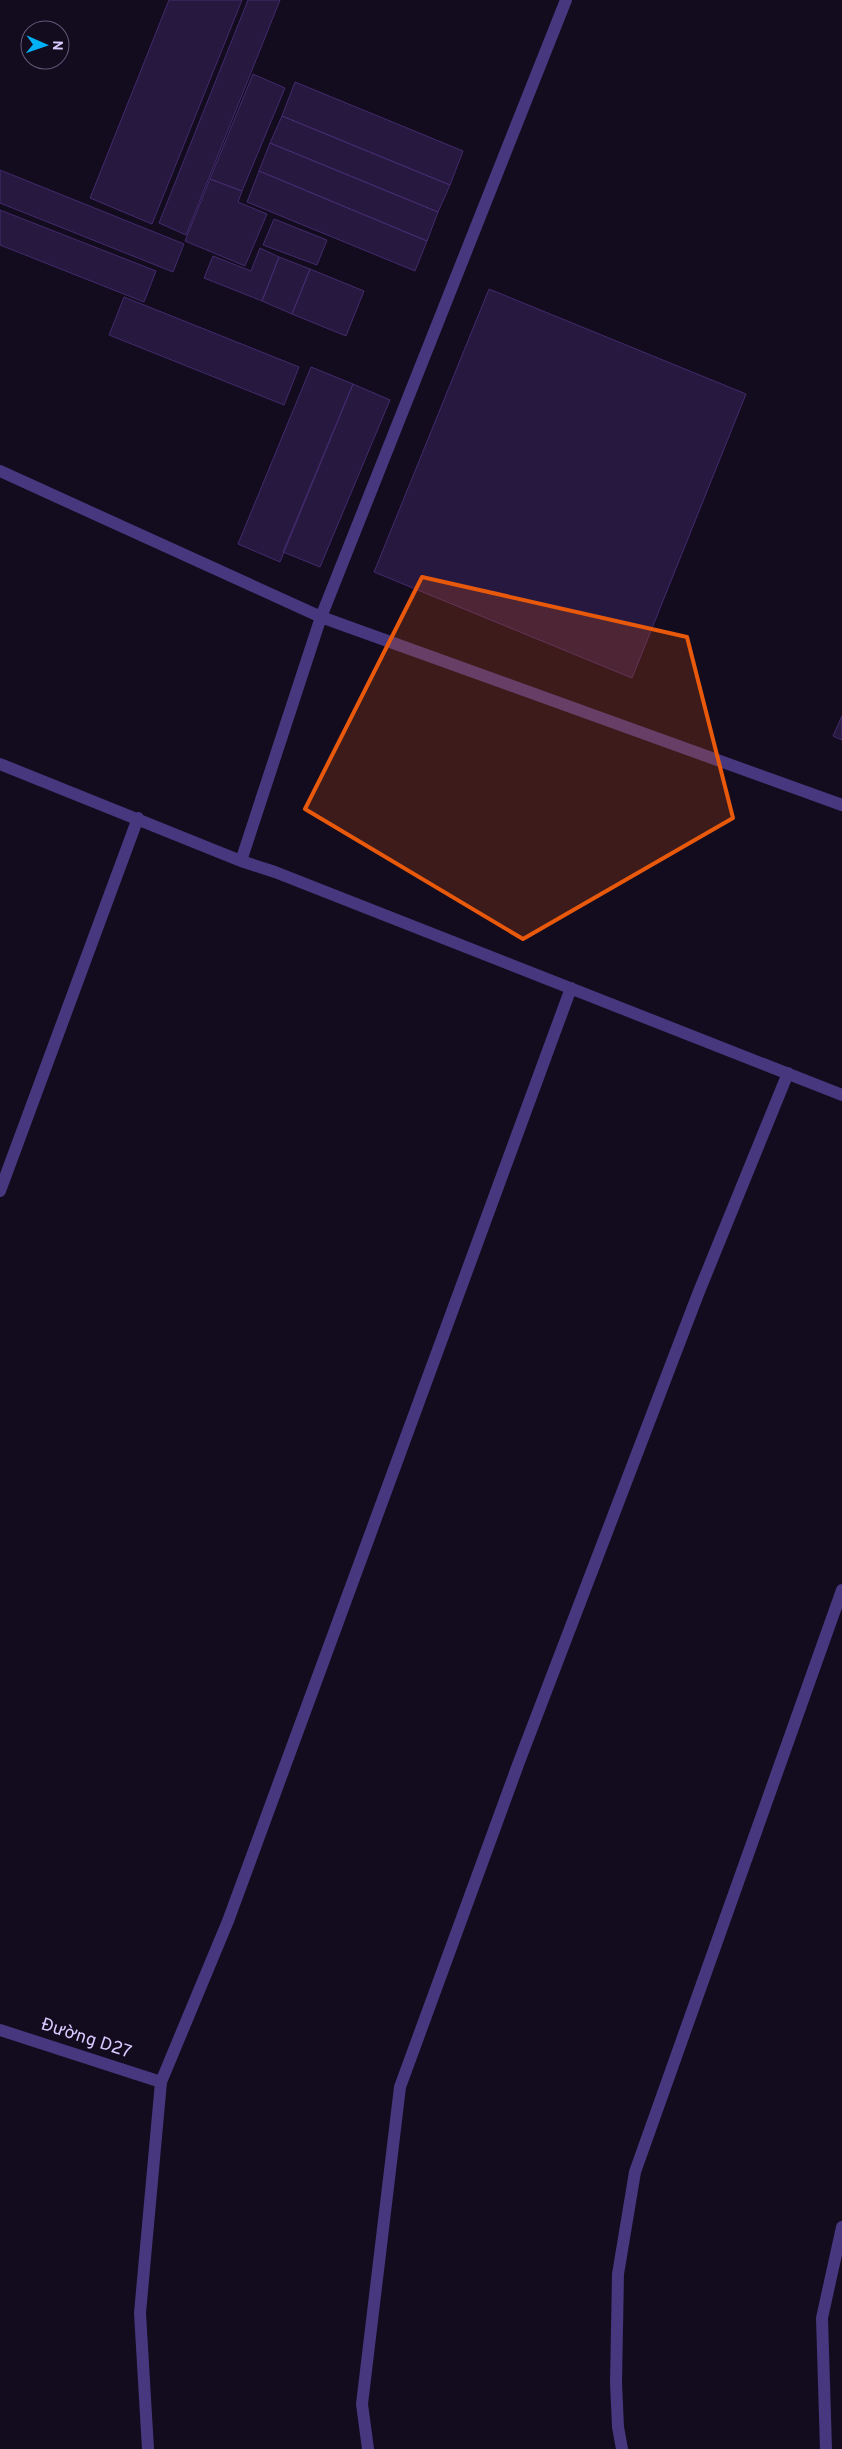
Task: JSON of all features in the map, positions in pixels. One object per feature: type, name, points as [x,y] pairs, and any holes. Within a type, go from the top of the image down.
[{"type":"street","points":[[241,861],[321,617],[566,0]]},
{"type":"street","points":[[0,471],[321,617],[842,805]]},
{"type":"street","points":[[0,764],[241,861],[275,872],[842,1095]]},
{"type":"street","points":[[0,1191],[138,818]]},
{"type":"street","points":[[148,2449],[140,2313],[161,2082],[228,1921],[571,988]]},
{"type":"street","points":[[368,2449],[362,2404],[400,2087],[519,1762],[673,1358],[788,1074]]},
{"type":"street","points":[[622,2449],[618,2428],[616,2384],[618,2274],[635,2172],[842,1590]]},
{"type":"street","name":"Đường D27","points":[[0,2030],[161,2082]]},
{"type":"street","points":[[826,2449],[822,2318],[842,2227]]},
{"type":"highlighted area","points":[[422,577],[687,637],[733,818],[523,939],[305,809]]},
{"type":"building","points":[[169,0],[242,0],[152,224],[90,198]]},
{"type":"building","points":[[248,0],[280,0],[186,235],[159,223]]},
{"type":"building","points":[[253,74],[285,88],[242,191],[210,179]]},
{"type":"building","points":[[295,82],[463,151],[450,185],[282,116]]},
{"type":"building","points":[[282,116],[450,185],[438,212],[270,143]]},
{"type":"building","points":[[270,143],[438,212],[427,241],[259,171]]},
{"type":"building","points":[[0,170],[184,244],[173,272],[0,203]]},
{"type":"building","points":[[259,171],[427,241],[415,271],[247,202]]},
{"type":"building","points":[[210,179],[242,191],[238,202],[267,214],[245,266],[185,241]]},
{"type":"building","points":[[0,210],[156,271],[144,302],[0,245]]},
{"type":"building","points":[[274,219],[327,240],[317,265],[263,245]]},
{"type":"building","points":[[260,248],[279,257],[262,301],[204,278],[213,256],[251,271]]},
{"type":"building","points":[[279,257],[310,269],[292,314],[262,301]]},
{"type":"building","points":[[310,269],[364,291],[346,336],[292,314]]},
{"type":"building","points":[[489,289],[746,394],[632,678],[374,572]]},
{"type":"building","points":[[124,297],[299,367],[284,405],[109,335]]},
{"type":"building","points":[[311,367],[353,384],[280,562],[238,544]]},
{"type":"building","points":[[353,384],[390,400],[320,567],[283,552]]},
{"type":"building","points":[[842,716],[842,740],[833,736]]}]
